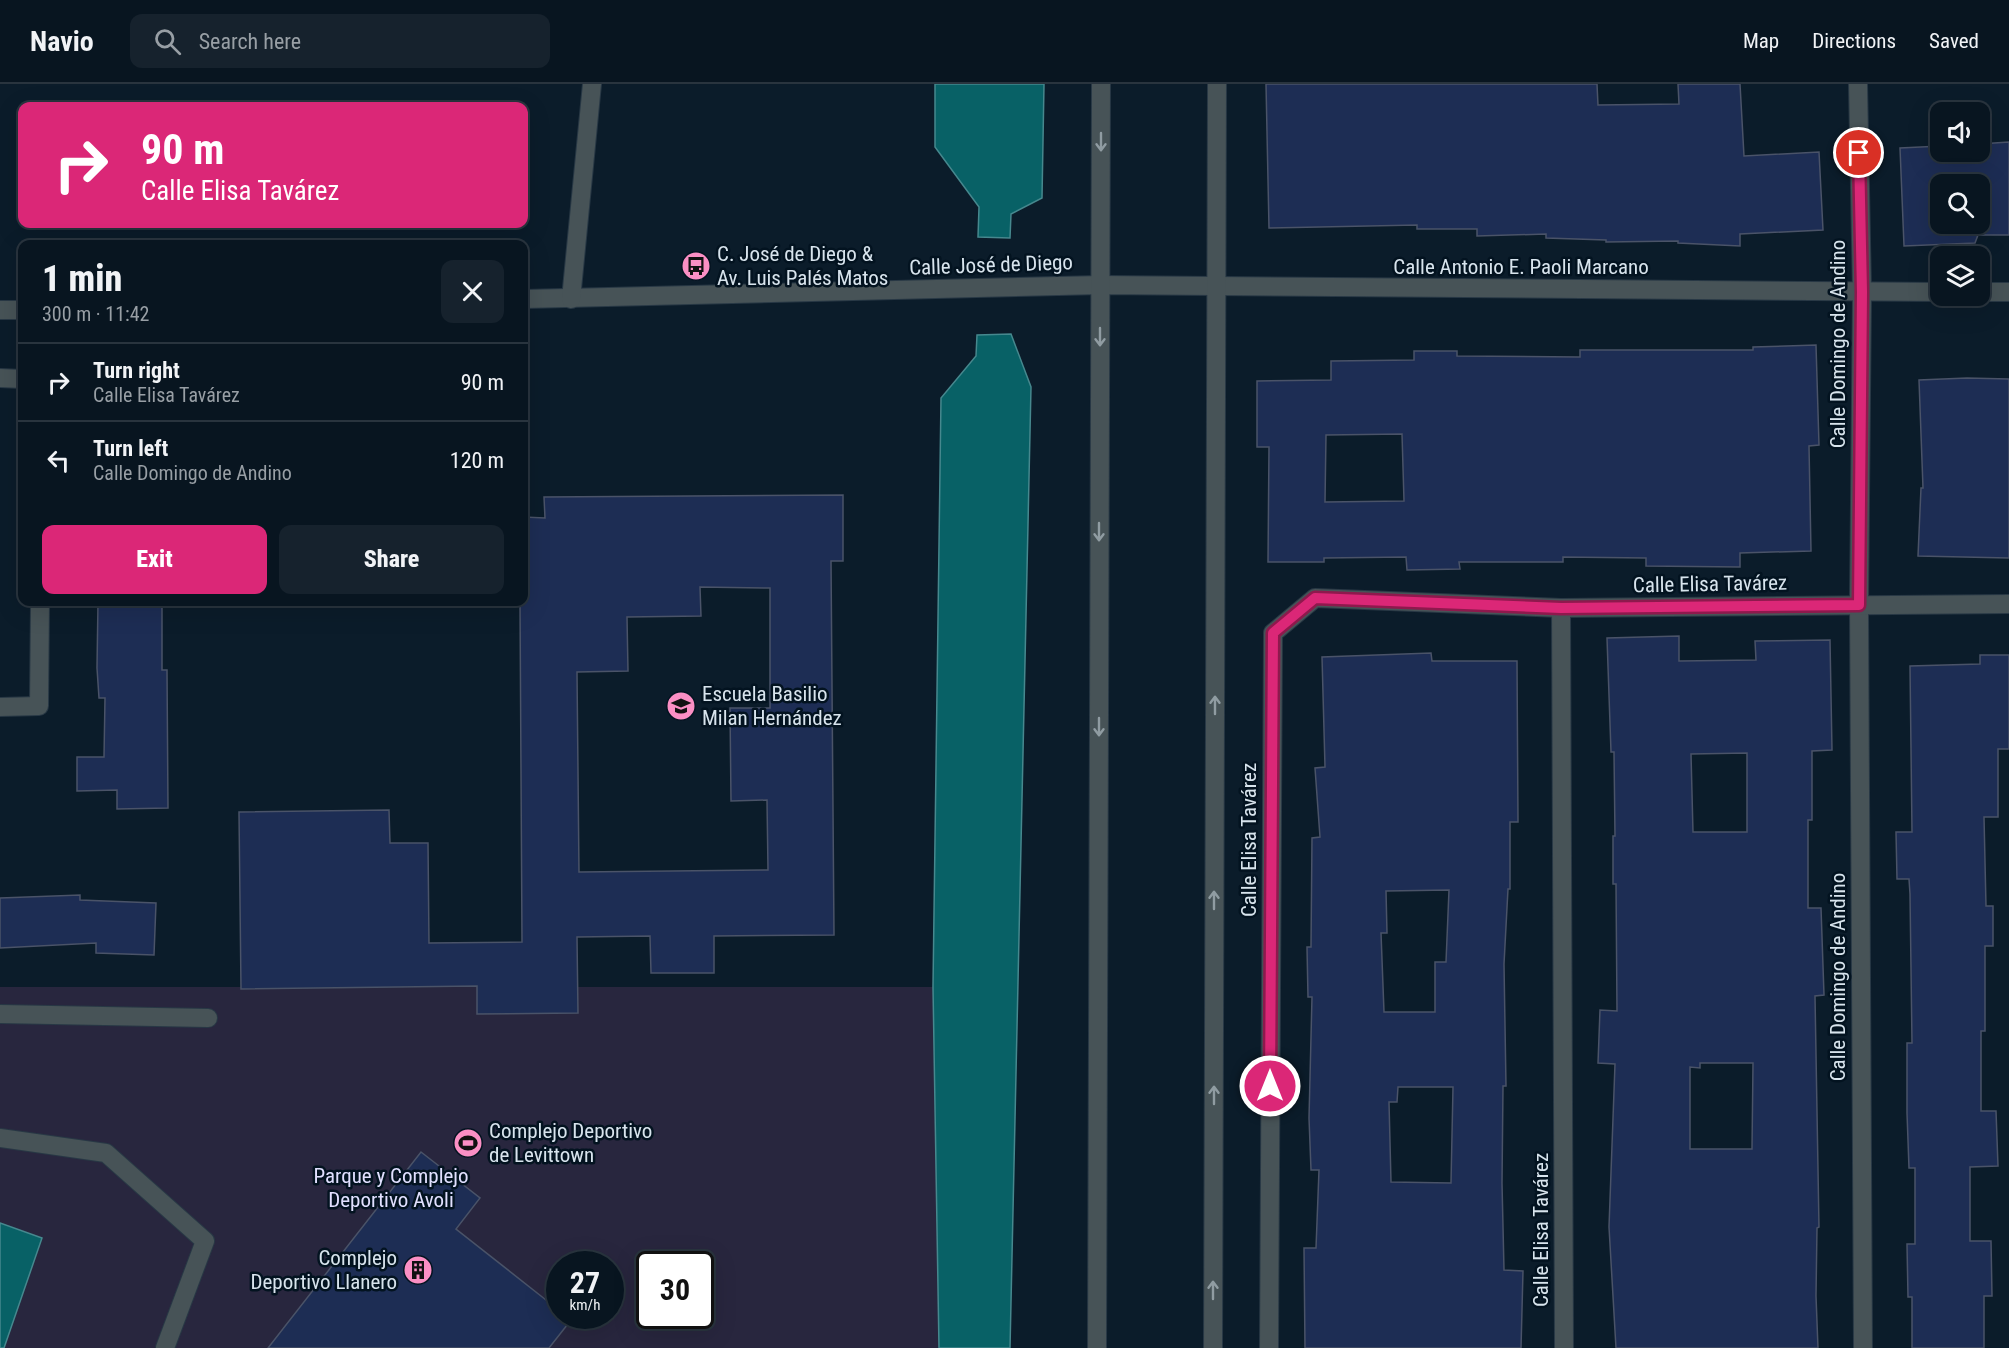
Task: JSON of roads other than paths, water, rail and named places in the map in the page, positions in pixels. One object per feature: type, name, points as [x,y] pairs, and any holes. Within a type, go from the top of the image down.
[{"type":"street","points":[[571,299],[592,84]]},
{"type":"street","points":[[1097,1348],[1101,84]]},
{"type":"street","points":[[1213,1348],[1217,84]]},
{"type":"street","name":"Calle Domingo de Andino","points":[[1858,84],[1862,292],[1859,605],[1863,1348]]},
{"type":"street","name":"Calle José de Diego","points":[[528,299],[1100,285]]},
{"type":"street","name":"Calle Antonio E. Paoli Marcano","points":[[1100,285],[1930,292]]},
{"type":"street","points":[[1990,292],[2009,292]]},
{"type":"street","points":[[0,310],[18,310]]},
{"type":"street","points":[[0,378],[18,378]]},
{"type":"street","name":"Calle Elisa Tavárez","points":[[1269,1348],[1273,633],[1315,598],[1561,608],[1859,605]]},
{"type":"street","points":[[1859,605],[2009,604]]},
{"type":"street","points":[[0,707],[39,706],[40,606]]},
{"type":"street","name":"Calle Elisa Tavárez","points":[[1561,608],[1564,1348]]},
{"type":"street","points":[[0,1014],[208,1018]]},
{"type":"street","points":[[0,1138],[106,1153],[205,1241],[165,1348]]},
{"type":"place","name":"C. José de Diego & Av. Luis Palés Matos","points":[[696,266]]},
{"type":"place","name":"Escuela Basilio Milan Hernández","points":[[681,706]]},
{"type":"place","name":"Complejo Deportivo de Levittown","points":[[468,1143]]},
{"type":"place","name":"Complejo Deportivo Llanero","points":[[418,1270]]},
{"type":"park label","name":"Parque y Complejo Deportivo Avoli","points":[[391,1188]]}]
